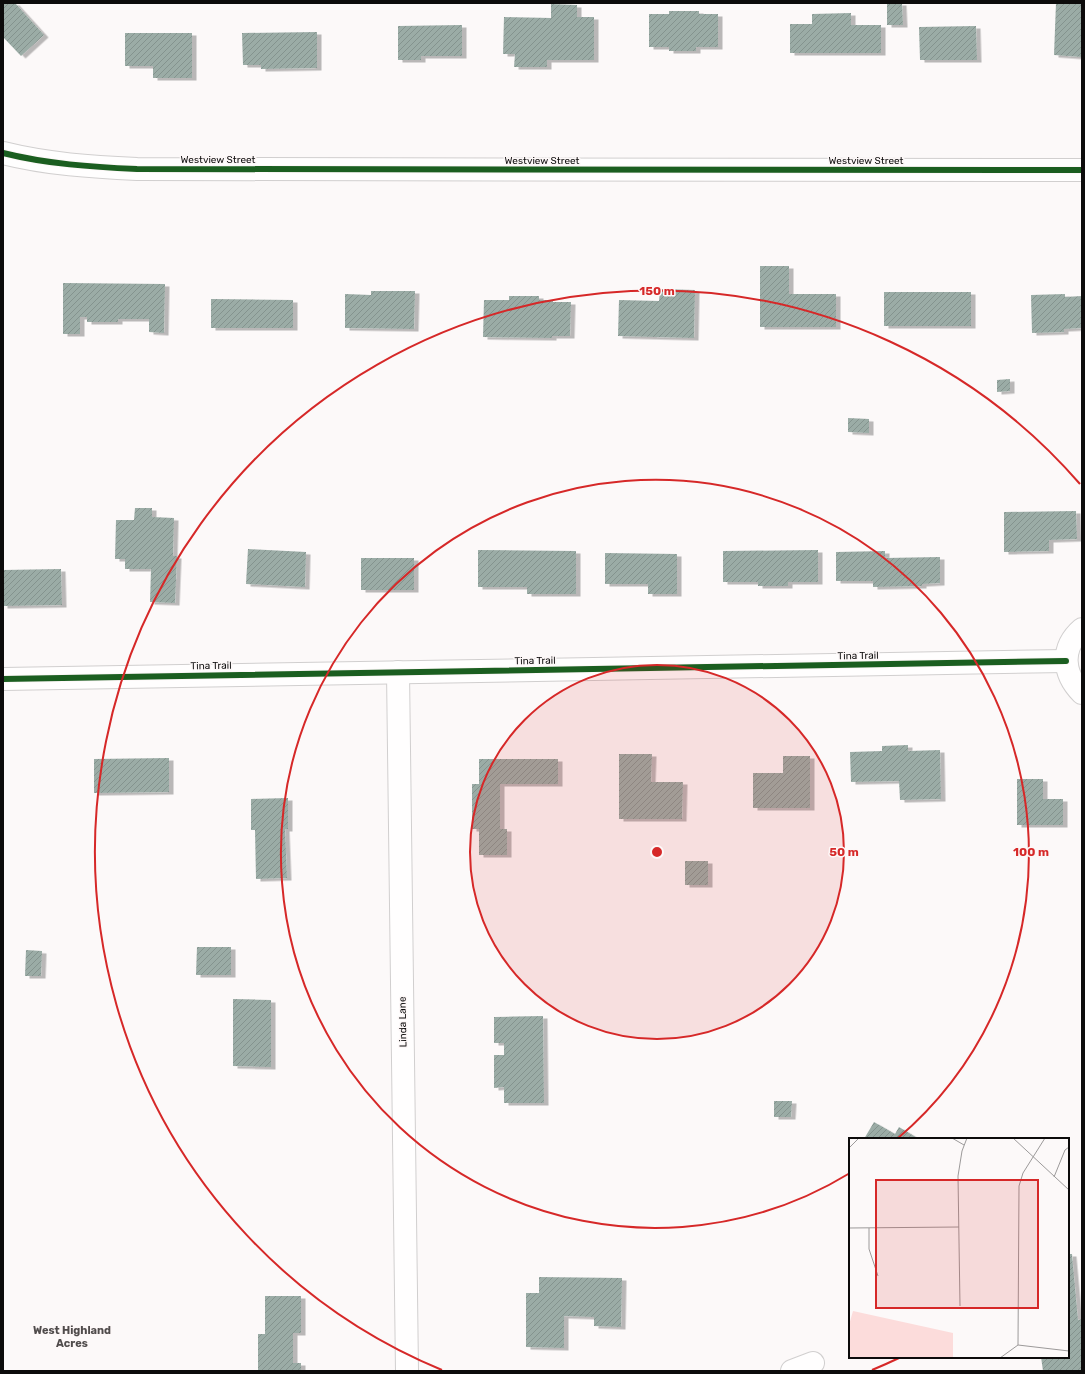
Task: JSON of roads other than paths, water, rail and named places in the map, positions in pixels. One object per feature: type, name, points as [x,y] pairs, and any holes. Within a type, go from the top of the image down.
[{"type":"street","name":"Westview Street","points":[[3,152],[51,163],[76,166],[138,169],[1082,170]]},
{"type":"street","points":[[1082,630],[1076,634],[1069,646],[1066,661],[1068,674],[1076,687],[1082,693]]},
{"type":"street","name":"Tina Trail","points":[[3,678],[1066,661]]},
{"type":"street","name":"Linda Lane","points":[[398,672],[407,1371]]},
{"type":"street","points":[[792,1371],[813,1363]]},
{"type":"district","name":"West Highland Acres","points":[[72,1336]]}]
